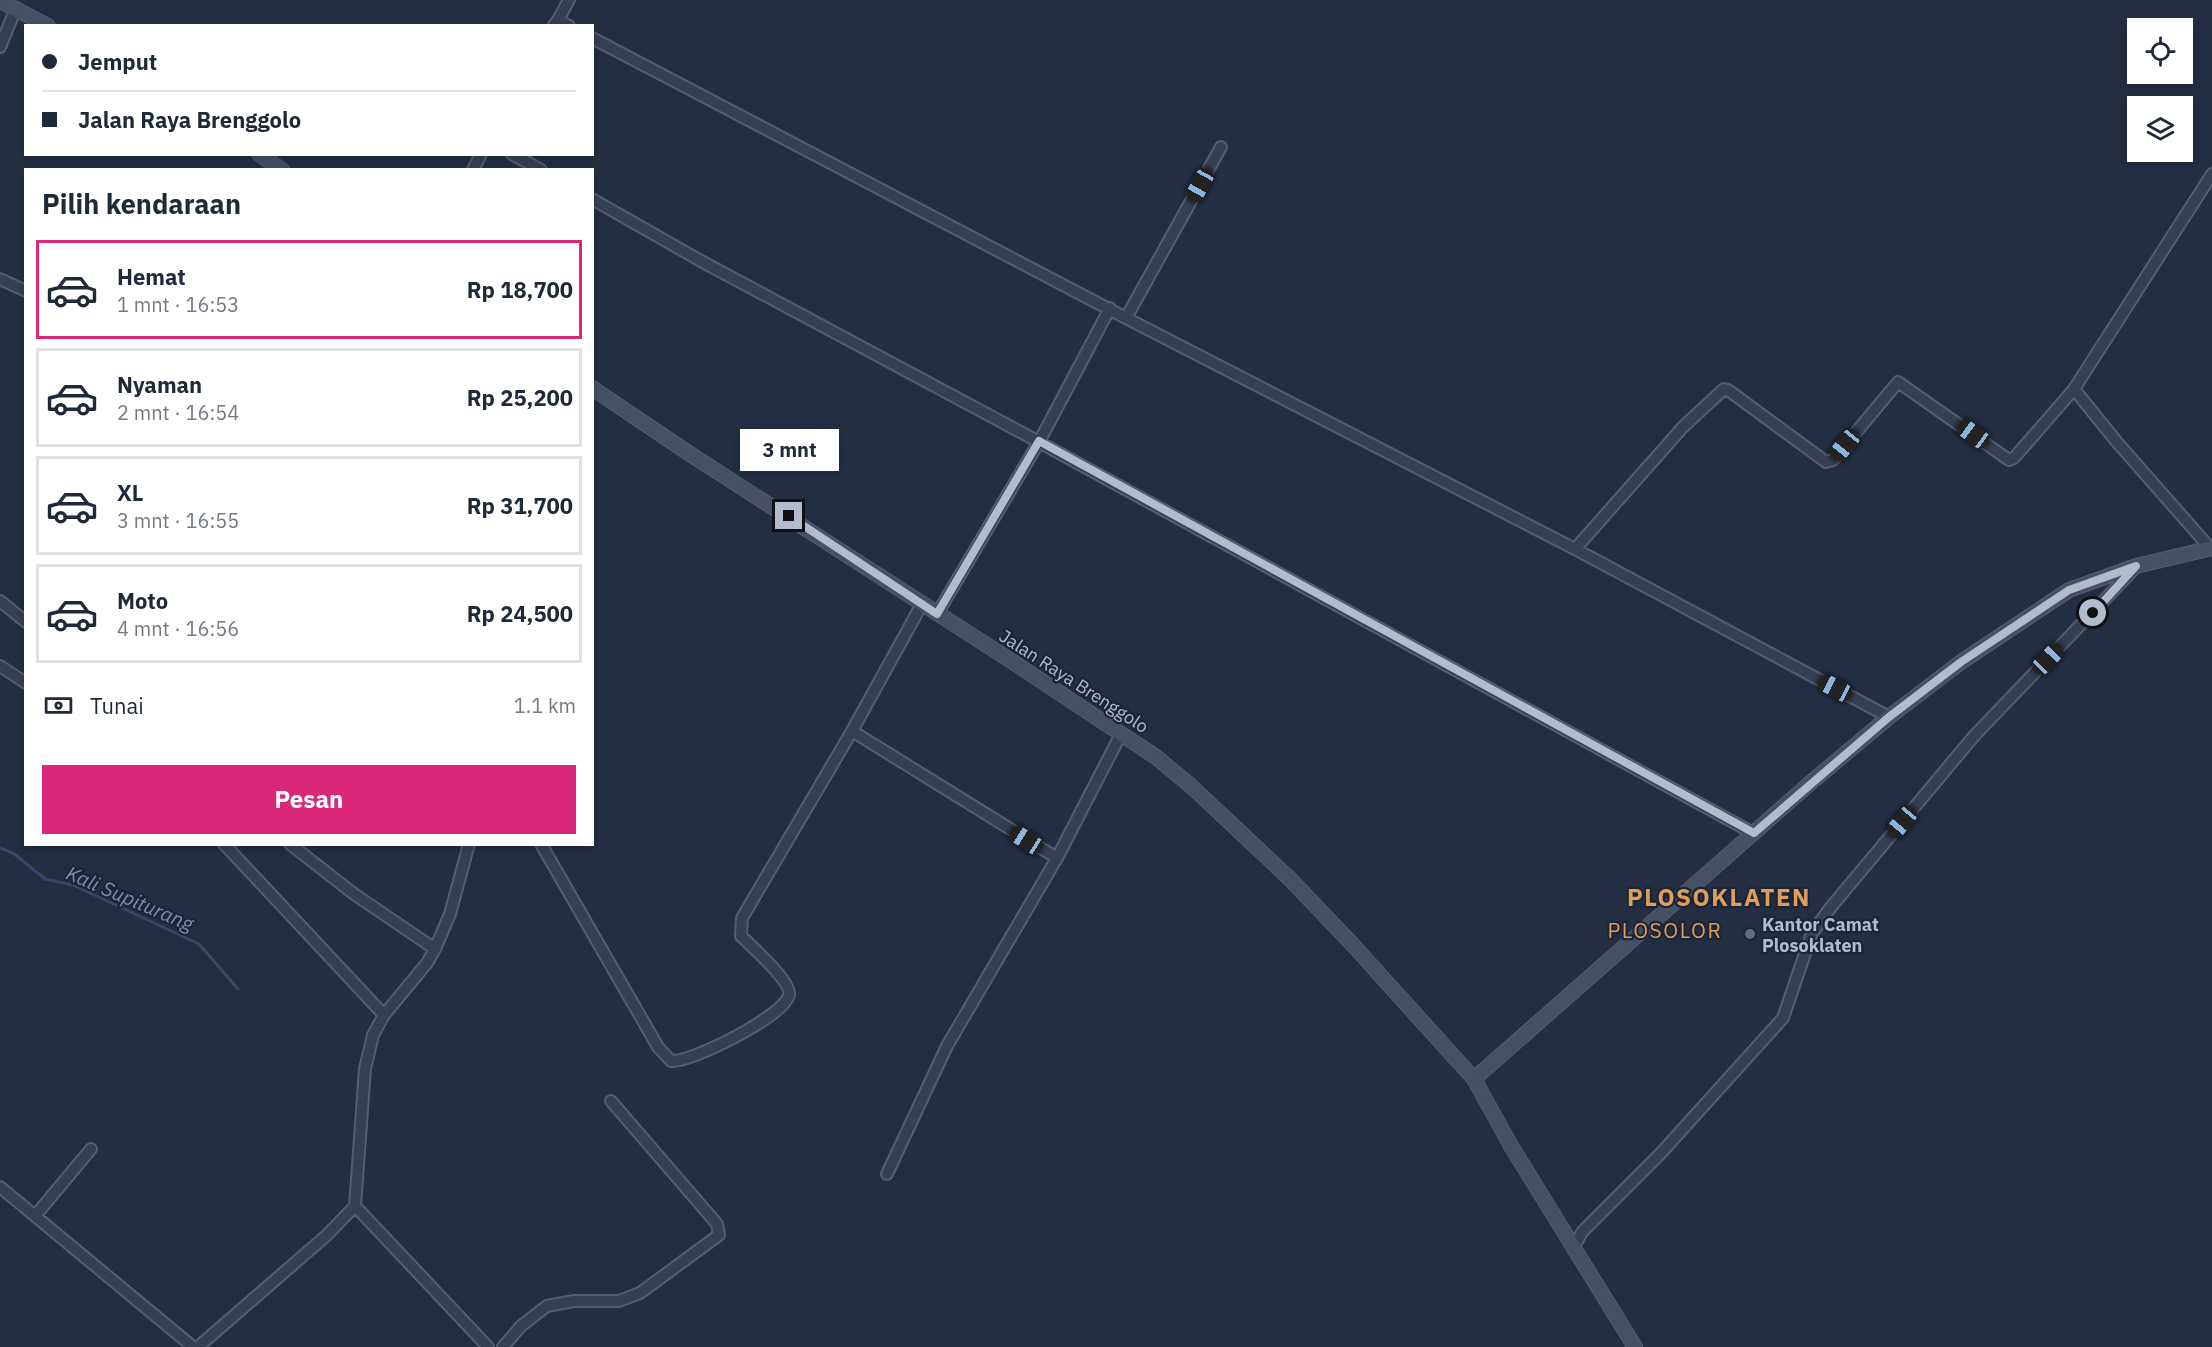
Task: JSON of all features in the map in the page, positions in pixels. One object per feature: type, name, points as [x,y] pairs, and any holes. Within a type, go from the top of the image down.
[{"type":"main road","points":[[0,1],[44,24]]},
{"type":"main road","points":[[262,156],[279,168]]},
{"type":"main road","name":"Jalan Raya Brenggolo","points":[[594,389],[1121,734],[1191,786],[1290,879],[1474,1079],[1511,1146],[1635,1347]]},
{"type":"main road","points":[[1474,1079],[1889,717],[1961,662],[2069,590],[2136,566],[2211,548]]},
{"type":"street","points":[[556,23],[569,0]]},
{"type":"street","points":[[0,47],[16,8]]},
{"type":"street","points":[[594,39],[1126,318],[1575,549],[1889,717]]},
{"type":"street","points":[[1126,318],[1221,147]]},
{"type":"street","points":[[516,156],[537,168]]},
{"type":"street","points":[[1575,549],[1683,428],[1724,389],[1829,462],[1898,382],[2009,460],[2014,458],[2074,389],[2212,174]]},
{"type":"street","points":[[594,200],[701,261],[1039,441],[1754,833]]},
{"type":"street","points":[[0,279],[24,290]]},
{"type":"street","points":[[937,614],[1039,441],[1110,308]]},
{"type":"street","points":[[2074,389],[2116,441],[2211,548]]},
{"type":"street","points":[[1573,1248],[1583,1231],[1661,1153],[1783,1018],[1812,933],[1831,907],[1974,736],[2136,566]]},
{"type":"street","points":[[0,601],[24,620]]},
{"type":"street","points":[[542,846],[658,1047],[671,1061],[681,1062],[711,1050],[742,1033],[770,1015],[788,998],[789,992],[784,980],[741,936],[742,918],[852,731],[922,604]]},
{"type":"street","points":[[0,666],[24,682]]},
{"type":"street","points":[[852,731],[1056,858]]},
{"type":"street","points":[[887,1174],[947,1046],[1056,858],[1121,734]]},
{"type":"street","points":[[226,846],[384,1014]]},
{"type":"street","points":[[293,846],[354,894],[435,949]]},
{"type":"street","points":[[198,1347],[327,1235],[355,1206],[367,1060],[373,1035],[384,1014],[427,963],[435,949],[450,914],[468,846]]},
{"type":"street","points":[[503,1347],[521,1326],[547,1306],[567,1302],[619,1301],[640,1293],[718,1235],[717,1224],[610,1101]]},
{"type":"street","points":[[35,1216],[91,1149]]},
{"type":"street","points":[[0,1187],[193,1347]]},
{"type":"street","points":[[355,1206],[488,1347]]},
{"type":"waterway","name":"Kali Supiturang","points":[[0,848],[13,853],[45,879],[73,885],[199,944],[238,989]]},
{"type":"place","name":"Kantor Camat Plosoklaten","points":[[1750,934]]},
{"type":"district","name":"PLOSOKLATEN","points":[[1719,897]]},
{"type":"district","name":"PLOSOLOR","points":[[1665,930]]},
{"type":"route","points":[[789,516],[937,614],[1039,441],[1754,833],[1889,717],[1961,662],[2069,590],[2136,566],[2093,613]]}]
